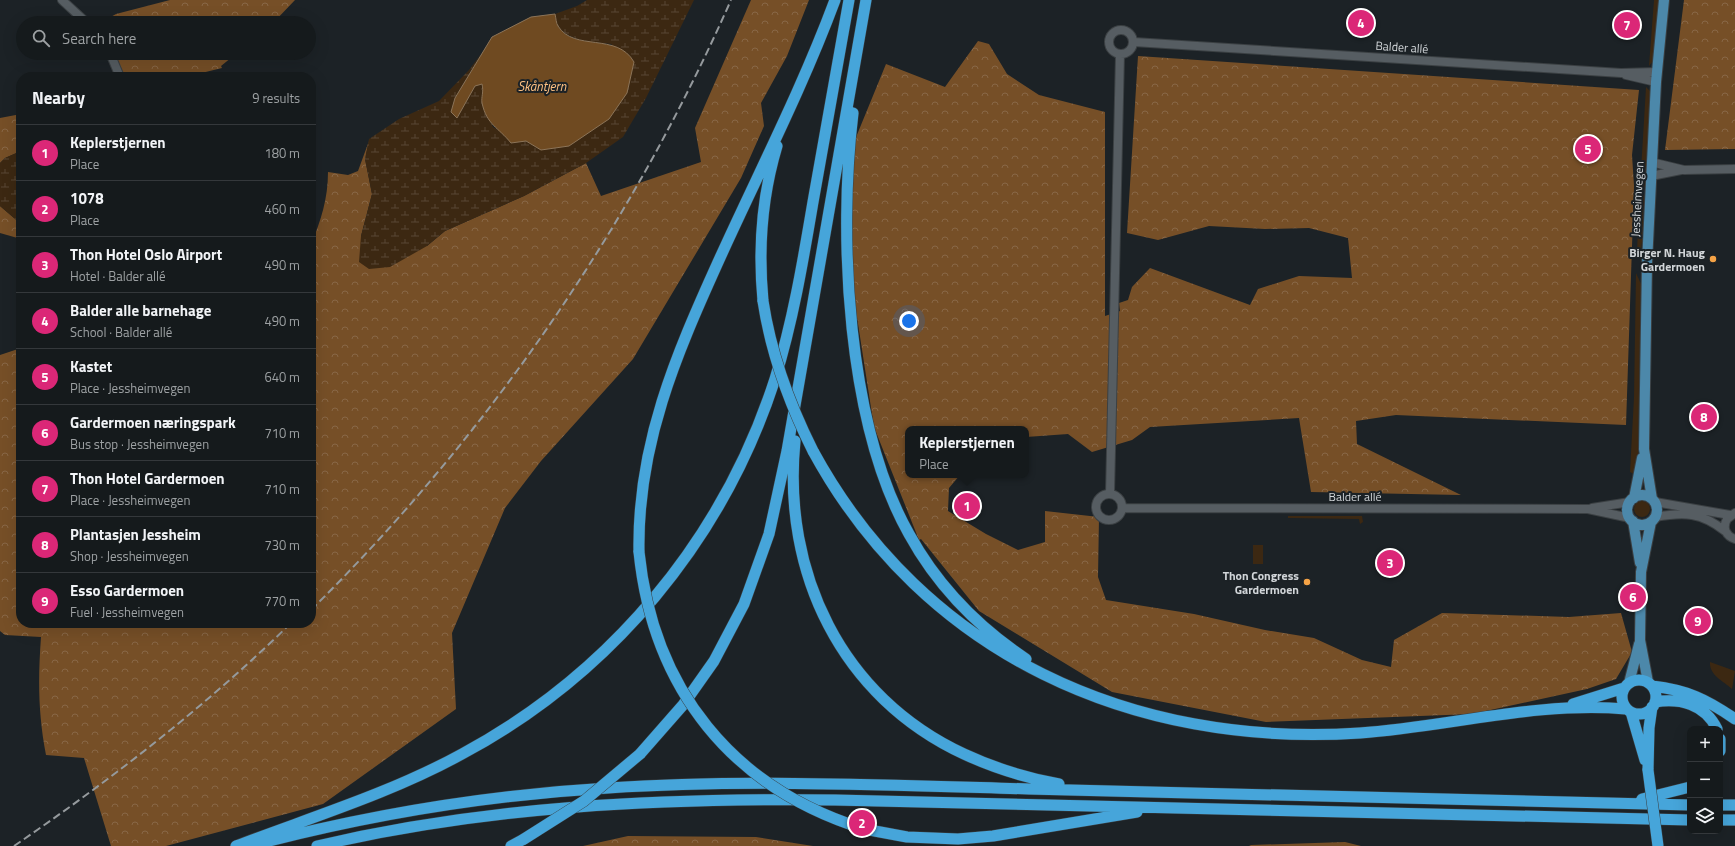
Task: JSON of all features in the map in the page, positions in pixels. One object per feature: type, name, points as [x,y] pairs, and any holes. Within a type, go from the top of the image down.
[{"type":"highway","points":[[835,0],[814,53],[688,329],[663,396],[649,446],[644,475],[640,515],[639,552],[648,610],[663,654],[682,690],[703,722],[731,752],[773,786],[820,813],[864,829],[918,838],[968,839],[1172,808]]},
{"type":"highway","points":[[236,846],[401,784],[445,763],[495,735],[554,694],[604,652],[648,606],[679,567],[713,516],[737,473],[758,424],[777,371],[799,278],[849,0]]},
{"type":"highway","points":[[511,846],[524,840],[584,801],[640,754],[673,718],[694,690],[714,661],[744,604],[769,534],[780,487],[866,0]]},
{"type":"highway","points":[[863,20],[866,36],[854,105],[848,168],[848,268],[853,325],[861,383],[870,432],[883,474],[899,516],[919,551],[941,582],[964,609],[994,636],[1028,661],[1102,699]]},
{"type":"highway","points":[[782,122],[767,186],[762,222],[760,264],[763,301],[771,344],[795,413],[813,451],[858,522],[888,557],[931,600],[975,635],[1009,657],[1058,683],[1102,699],[1145,713],[1191,723],[1244,731],[1295,734],[1383,731],[1560,708],[1628,710],[1645,713],[1654,705],[1675,700],[1695,705],[1705,713],[1715,726]]},
{"type":"highway","points":[[798,386],[799,411],[793,464],[796,528],[804,564],[816,599],[843,650],[866,679],[891,705],[919,728],[949,746],[998,768],[1050,782],[1091,790]]},
{"type":"highway","points":[[1560,708],[1639,680],[1650,684],[1688,692],[1703,699],[1735,719]]},
{"type":"highway","points":[[1648,770],[1655,691],[1650,684]]},
{"type":"highway","points":[[1627,685],[1622,699],[1628,710],[1648,770],[1658,846]]},
{"type":"highway","points":[[250,846],[328,828],[434,808],[530,795],[608,788],[767,783],[1687,804]]},
{"type":"highway","points":[[1619,803],[1687,788]]},
{"type":"highway","points":[[317,846],[376,833],[472,818],[553,808],[639,802],[777,799],[1687,820]]},
{"type":"highway","points":[[1723,805],[1735,805]]},
{"type":"highway","points":[[1723,820],[1735,820]]},
{"type":"main road","name":"Jessheimvegen","points":[[1654,500],[1644,449],[1647,263],[1656,82],[1664,0]]},
{"type":"main road","name":"Jessheimvegen","points":[[1632,500],[1644,449]]},
{"type":"main road","points":[[1641,572],[1653,519],[1657,509],[1654,500],[1641,495],[1632,500],[1628,513],[1631,520],[1641,572],[1640,640],[1650,684]]},
{"type":"main road","points":[[1631,520],[1644,525],[1653,519]]},
{"type":"main road","points":[[1627,685],[1640,640]]},
{"type":"street","points":[[62,0],[79,16]]},
{"type":"street","points":[[1118,30],[1126,30],[1132,35],[1134,42],[1128,52],[1120,54],[1110,48],[1108,41],[1111,34],[1118,30]]},
{"type":"street","name":"Balder allé","points":[[1134,42],[1621,73],[1657,72]]},
{"type":"street","points":[[1110,494],[1120,54]]},
{"type":"street","points":[[113,60],[118,72]]},
{"type":"street","name":"Balder allé","points":[[1621,73],[1645,81],[1656,82]]},
{"type":"street","points":[[1651,162],[1684,170]]},
{"type":"street","points":[[1651,176],[1684,170],[1735,168]]},
{"type":"street","points":[[1110,494],[1118,497],[1122,508],[1119,516],[1111,520],[1100,515],[1096,507],[1102,496],[1110,494]]},
{"type":"street","name":"Balder allé","points":[[1122,508],[1588,509],[1632,500]]},
{"type":"street","points":[[1654,500],[1733,514]]},
{"type":"street","name":"Balder allé","points":[[1588,509],[1631,520]]},
{"type":"street","points":[[1653,519],[1687,513],[1708,519],[1725,531],[1730,537],[1735,539]]},
{"type":"street","points":[[1725,531],[1725,522],[1733,514]]},
{"type":"green space","points":[[170,0],[295,0],[280,16],[112,16]]},
{"type":"green space","points":[[587,0],[694,0],[646,98],[623,137],[586,163],[524,196],[445,231],[427,246],[390,267],[369,269],[359,262],[361,236],[372,194],[365,159],[369,139],[399,119],[439,101],[469,70],[481,54],[455,98],[451,112],[457,118],[475,86],[482,84],[484,93],[482,101],[493,127],[502,132],[511,143],[526,141],[541,150],[612,44],[590,42],[575,38],[563,31],[558,26],[555,14],[577,6]]},
{"type":"green space","points":[[751,0],[809,0],[787,56],[761,103],[764,126],[741,178],[633,359],[541,461],[505,508],[452,633],[456,709],[323,804],[166,846],[111,846],[84,758],[46,755],[41,725],[39,696],[41,637],[5,635],[0,631],[0,355],[16,350],[16,628],[316,628],[316,232],[327,191],[328,172],[348,175],[358,171],[369,141],[365,159],[372,194],[361,236],[427,246],[445,231],[524,196],[586,163],[601,196],[701,162],[695,128]]},
{"type":"green space","points":[[1654,0],[1660,0],[1653,61],[1649,66]]},
{"type":"green space","points":[[1684,0],[1735,0],[1735,149],[1665,150]]},
{"type":"green space","points":[[978,41],[989,44],[1007,74],[1039,95],[1105,112],[1105,316],[1120,311],[1119,303],[1128,300],[1132,287],[1150,268],[1250,305],[1258,289],[1299,276],[1352,278],[1348,238],[1309,228],[1265,229],[1209,226],[1158,240],[1127,233],[1138,56],[1639,90],[1632,155],[1634,186],[1626,425],[1396,415],[1356,421],[1357,444],[1461,495],[1311,492],[1299,418],[1150,427],[1132,440],[1092,452],[1068,434],[1029,437],[1029,426],[905,426],[905,478],[957,478],[949,488],[948,511],[986,534],[1018,550],[1045,542],[1045,511],[1099,517],[1098,577],[1106,600],[1194,614],[1265,630],[1314,638],[1362,660],[1391,667],[1394,640],[1442,613],[1569,617],[1621,613],[1632,652],[1616,679],[1587,689],[1472,714],[1266,722],[1112,692],[979,611],[921,539],[919,540],[874,427],[852,285],[852,147],[886,64],[945,87]]},
{"type":"green space","points":[[112,60],[228,60],[221,66],[222,68],[206,72],[118,72]]},
{"type":"green space","points":[[1646,87],[1651,92],[1651,98],[1644,191],[1640,187]]},
{"type":"green space","points":[[16,115],[16,153],[5,158],[0,163],[0,118]]},
{"type":"green space","points":[[16,153],[16,220],[0,206],[0,163],[5,158]]},
{"type":"green space","points":[[1644,195],[1642,242],[1641,248],[1637,253],[1639,198]]},
{"type":"green space","points":[[0,206],[16,220],[16,238],[0,233]]},
{"type":"green space","points":[[1636,273],[1641,284],[1638,456],[1634,474],[1630,472],[1634,397]]},
{"type":"green space","points":[[1639,501],[1645,501],[1650,506],[1648,515],[1645,517],[1639,517],[1634,512],[1634,506]]},
{"type":"green space","points":[[1288,516],[1362,516],[1363,522],[1360,524],[1359,519],[1288,518]]},
{"type":"green space","points":[[1253,545],[1263,545],[1263,564],[1253,564]]},
{"type":"green space","points":[[1710,662],[1735,671],[1732,689],[1714,674],[1710,667]]},
{"type":"green space","points":[[628,836],[756,837],[813,846],[583,846]]},
{"type":"green space","points":[[1345,842],[1361,846],[1249,846],[1251,845]]},
{"type":"water","name":"Skåntjern","points":[[555,14],[557,25],[565,34],[585,41],[617,47],[627,53],[634,62],[627,93],[609,119],[569,146],[541,150],[526,141],[511,143],[490,121],[482,103],[482,84],[475,86],[457,118],[451,112],[455,98],[492,37],[531,17]]},
{"type":"railway","points":[[316,605],[376,543],[437,473],[495,400],[550,325],[600,247],[648,167],[691,84],[731,0]]},
{"type":"railway","points":[[14,846],[87,795],[192,712],[259,654],[286,628]]},
{"type":"place","name":"Balder alle barnehage","points":[[1361,23]]},
{"type":"place","name":"Thon Hotel Gardermoen","points":[[1627,25]]},
{"type":"place","name":"Kastet","points":[[1588,149]]},
{"type":"place","name":"Birger N. Haug Gardermoen","points":[[1713,259]]},
{"type":"place","name":"Plantasjen Jessheim","points":[[1704,417]]},
{"type":"place","name":"Keplerstjernen","points":[[967,506]]},
{"type":"place","name":"Thon Hotel Oslo Airport","points":[[1390,563]]},
{"type":"place","name":"Thon Congress Gardermoen","points":[[1307,582]]},
{"type":"place","name":"Gardermoen næringspark","points":[[1633,597]]},
{"type":"place","name":"Esso Gardermoen","points":[[1698,621]]},
{"type":"place","name":"1078","points":[[862,823]]}]
